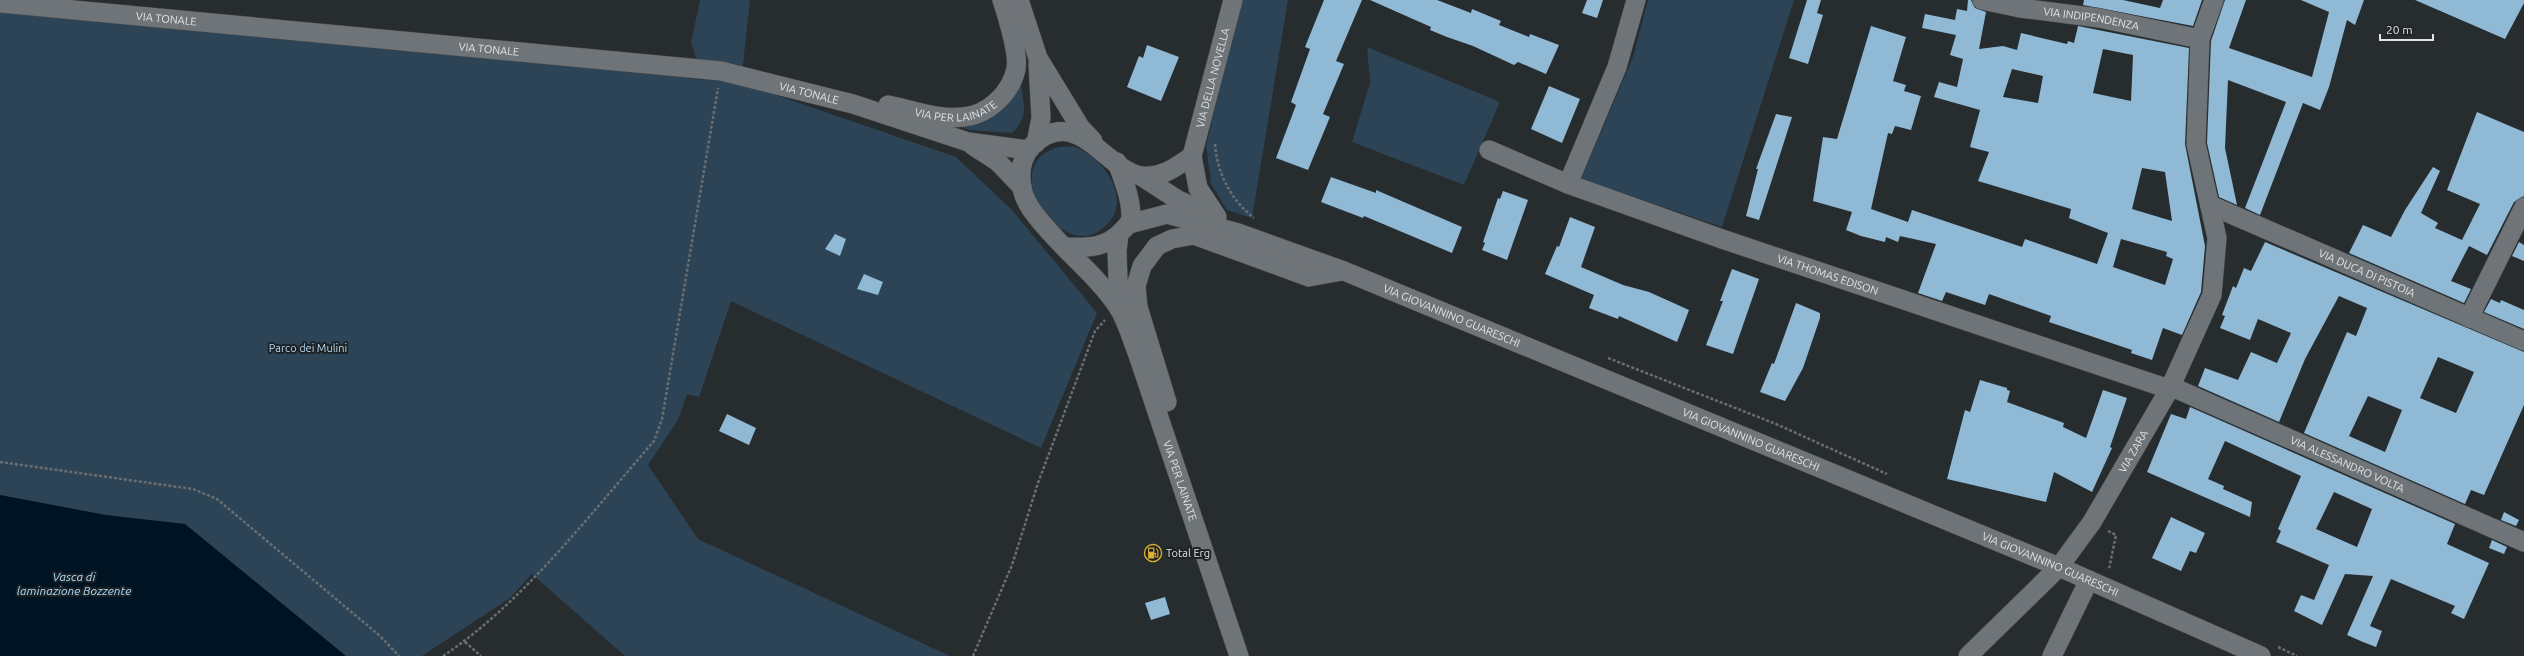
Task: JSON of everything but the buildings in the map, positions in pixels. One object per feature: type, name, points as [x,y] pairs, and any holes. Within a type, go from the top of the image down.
[{"type":"street","name":"VIA PER LAINATE","points":[[853,104],[878,103],[942,116],[962,118],[979,115],[1001,98],[1016,68],[1011,30],[1002,0]]},
{"type":"street","points":[[1019,0],[1038,58],[1080,127],[1110,157],[1130,203],[1132,218],[1124,230]]},
{"type":"street","name":"VIA DELLA NOVELLA","points":[[1193,165],[1233,0]]},
{"type":"street","points":[[1568,184],[1617,67],[1636,0]]},
{"type":"street","name":"VIA INDIPENDENZA","points":[[1982,0],[2020,8],[2099,18],[2200,39]]},
{"type":"street","name":"VIA ZARA","points":[[1968,656],[2059,567],[2092,522],[2170,388],[2212,295],[2217,238],[2196,144],[2200,39],[2214,0]]},
{"type":"street","name":"VIA TONALE","points":[[0,3],[721,71],[853,104],[968,142]]},
{"type":"street","points":[[1038,58],[1041,118],[1032,146],[1021,165],[1022,187],[1031,209],[1065,247],[1095,248],[1110,242],[1124,230],[1173,207],[1217,217]]},
{"type":"street","points":[[968,142],[1032,146],[1062,133],[1075,134],[1130,172],[1142,176],[1166,173],[1193,165]]},
{"type":"street","points":[[968,142],[998,162],[1022,187]]},
{"type":"street","name":"VIA THOMAS EDISON","points":[[1489,150],[1568,184],[1737,244],[2170,388]]},
{"type":"street","points":[[1173,207],[1193,165]]},
{"type":"street","points":[[1193,165],[1198,188],[1217,217],[1238,233]]},
{"type":"street","points":[[1142,176],[1173,207],[1238,233]]},
{"type":"street","name":"VIA DUCA DI PISTOIA","points":[[2210,205],[2524,342]]},
{"type":"street","points":[[2469,318],[2524,207]]},
{"type":"street","name":"VIA PER LAINATE","points":[[1124,230],[1116,251],[1119,308],[1138,355],[1239,656]]},
{"type":"street","name":"VIA GIOVANNINO GUARESCHI","points":[[1238,233],[1344,271],[2089,580],[2268,651]]},
{"type":"street","points":[[1191,514],[1192,486],[1138,307],[1136,286],[1142,266],[1157,246],[1172,239],[1194,235],[1308,277],[1344,271]]},
{"type":"street","name":"VIA PER LAINATE","points":[[1065,247],[1119,308]]},
{"type":"street","name":"VIA ALESSANDRO VOLTA","points":[[2170,388],[2180,390],[2524,542]]},
{"type":"street","points":[[2052,656],[2089,580]]},
{"type":"path","points":[[443,656],[465,642],[509,602],[654,441],[662,419],[721,71]]},
{"type":"path","points":[[1215,140],[1216,153],[1224,180],[1238,206],[1255,219]]},
{"type":"path","points":[[973,656],[1012,565],[1038,483],[1095,331],[1119,308]]},
{"type":"path","points":[[1607,358],[1776,424],[1890,476]]},
{"type":"path","points":[[0,462],[193,489],[206,494],[217,500],[368,626],[399,656]]},
{"type":"path","points":[[2092,522],[2116,536],[2108,569],[2116,573]]},
{"type":"path","points":[[465,642],[481,656]]},
{"type":"path","points":[[2268,651],[2297,656]]},
{"type":"green space","name":"Parco dei Mulini","points":[[700,0],[750,0],[741,83],[956,157],[1013,211],[1097,313],[1041,448],[731,301],[699,397],[687,394],[678,420],[648,465],[698,539],[950,656],[625,656],[532,574],[510,598],[422,656],[0,656],[0,10],[637,72],[704,80],[691,43]]},
{"type":"green space","points":[[1242,0],[1288,0],[1252,218],[1227,210],[1211,184],[1206,145]]},
{"type":"green space","points":[[1648,0],[1794,0],[1722,227],[1581,179],[1633,57]]},
{"type":"green space","points":[[1367,47],[1500,102],[1464,185],[1352,142],[1370,83]]},
{"type":"green space","points":[[1021,84],[1024,111],[1021,122],[1012,133],[970,130],[958,126],[1007,104]]},
{"type":"green space","points":[[1073,146],[1085,152],[1106,172],[1113,184],[1117,196],[1116,209],[1110,221],[1099,231],[1084,236],[1068,232],[1053,222],[1041,208],[1033,191],[1032,174],[1039,159],[1055,148]]},
{"type":"water","name":"Vasca di laminazione Bozzente","points":[[0,495],[106,515],[185,524],[346,656],[0,656]]},
{"type":"place","name":"Total Erg","points":[[1153,553]]}]
